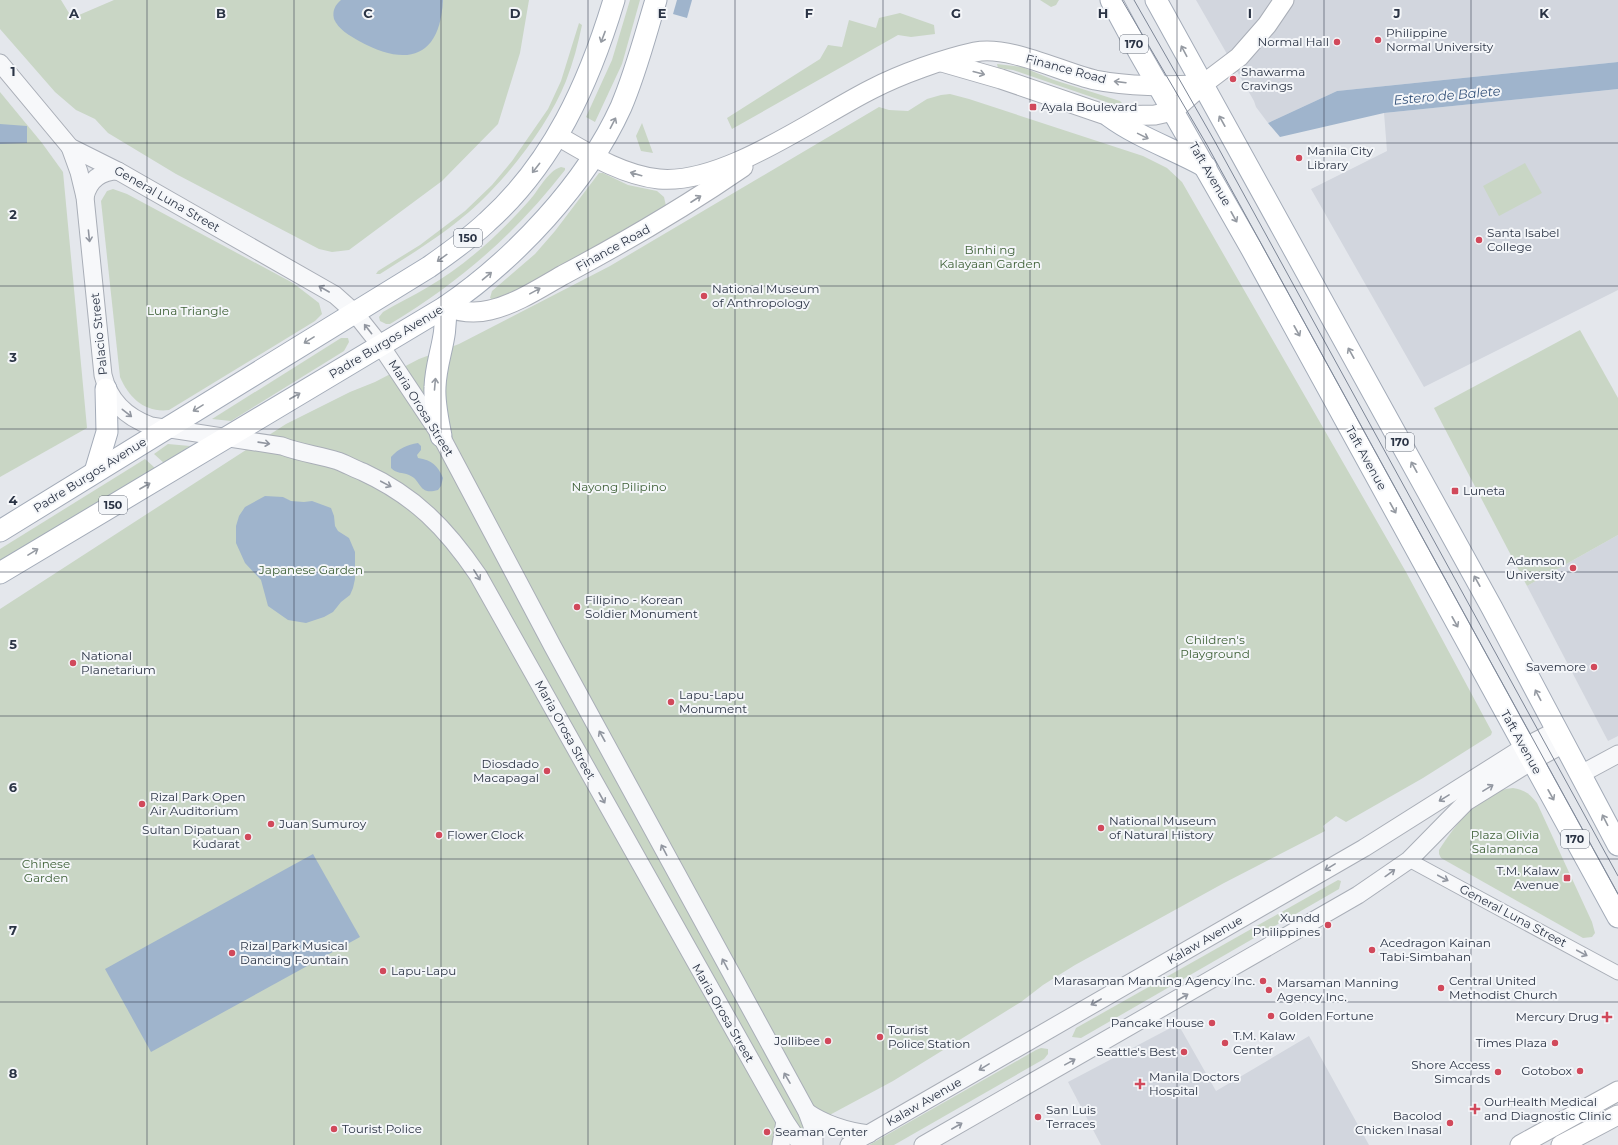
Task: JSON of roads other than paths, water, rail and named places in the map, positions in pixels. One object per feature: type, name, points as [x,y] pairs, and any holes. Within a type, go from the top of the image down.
[{"type":"main road","name":"Padre Burgos Avenue","points":[[0,531],[429,267],[488,222],[520,188],[545,157],[558,136],[579,98],[605,32],[614,0]]},
{"type":"main road","name":"Padre Burgos Avenue","points":[[0,573],[225,437],[445,308],[495,270],[532,234],[593,156],[608,132],[628,90],[656,0]]},
{"type":"main road","name":"Taft Avenue","points":[[1111,0],[1173,111],[1207,168],[1618,917]]},
{"type":"main road","name":"170","points":[[1156,0],[1410,459],[1618,845]]},
{"type":"main road","points":[[942,62],[1001,79],[1109,116],[1148,115],[1173,111],[1202,85],[1239,57],[1267,25],[1284,0]]},
{"type":"main road","name":"Finance Road","points":[[558,136],[593,156],[626,171],[659,179],[676,179],[706,174],[766,147],[895,78],[976,52],[991,51],[1012,54],[1096,80],[1159,86],[1202,85]]},
{"type":"main road","points":[[1109,116],[1125,128],[1189,157],[1207,168]]},
{"type":"main road","name":"Finance Road","points":[[445,308],[461,312],[476,313],[491,310],[528,294],[672,214],[750,163],[766,147]]},
{"type":"main road","points":[[659,179],[670,186],[676,198],[677,204],[672,214]]},
{"type":"main road","points":[[441,436],[435,387],[446,325],[445,308]]},
{"type":"main road","points":[[95,472],[107,432],[106,389]]},
{"type":"main road","points":[[1520,1145],[1618,1091]]},
{"type":"main road","points":[[1561,1145],[1618,1115]]},
{"type":"street","name":"General Luna Street","points":[[0,63],[70,147],[118,171],[335,295],[354,312]]},
{"type":"street","name":"Palacio Street","points":[[70,147],[79,172],[85,198],[102,375],[106,389],[116,404],[131,417],[151,426],[225,437]]},
{"type":"street","points":[[85,198],[89,185],[93,180],[105,173],[118,171]]},
{"type":"street","name":"Maria Orosa Street","points":[[354,312],[381,346],[441,436],[553,647],[807,1112],[814,1131],[814,1145]]},
{"type":"street","name":"Maria Orosa Street","points":[[225,437],[282,446],[299,453],[338,461],[372,476],[402,493],[426,511],[446,531],[478,575],[785,1121],[801,1145]]},
{"type":"street","name":"Kalaw Avenue","points":[[849,1145],[1364,848],[1560,737]]},
{"type":"street","name":"Kalaw Avenue","points":[[923,1145],[1351,898],[1409,860],[1466,802],[1528,754]]},
{"type":"street","points":[[1581,774],[1618,754]]},
{"type":"street","name":"General Luna Street","points":[[1409,860],[1618,973]]},
{"type":"street","points":[[807,1112],[827,1124],[855,1132],[869,1134]]},
{"type":"street","points":[[781,1145],[785,1121]]},
{"type":"water","points":[[341,0],[443,0],[440,20],[435,35],[427,46],[418,52],[405,55],[392,54],[376,49],[356,39],[341,29],[334,19],[333,13],[337,4]]},
{"type":"water","points":[[677,0],[692,0],[687,18],[673,14]]},
{"type":"water","name":"Estero de Balete","points":[[1618,62],[1618,89],[1384,113],[1280,137],[1268,123],[1337,91]]},
{"type":"water","points":[[0,124],[27,126],[27,143],[0,144]]},
{"type":"water","points":[[418,443],[421,446],[421,450],[417,455],[418,458],[427,460],[434,464],[443,478],[441,486],[438,490],[427,491],[421,487],[413,477],[395,471],[391,468],[391,457],[397,451],[403,447]]},
{"type":"water","points":[[265,496],[283,497],[291,501],[312,501],[331,508],[335,526],[338,531],[349,538],[355,552],[355,579],[353,588],[350,595],[341,602],[333,612],[324,617],[306,623],[288,620],[268,606],[261,580],[245,563],[236,543],[236,526],[239,516],[245,507]]},
{"type":"water","name":"Rizal Park Musical Dancing Fountain","points":[[313,854],[360,937],[151,1052],[105,969]]},
{"type":"tram line","points":[[1122,0],[1207,145],[1618,894]]},
{"type":"tram line","points":[[1134,0],[1214,140],[1618,876]]},
{"type":"place","name":"Philippine Normal University","points":[[1378,40]]},
{"type":"place","name":"Normal Hall","points":[[1337,42]]},
{"type":"place","name":"Shawarma Cravings","points":[[1233,79]]},
{"type":"place","name":"Ayala Boulevard","points":[[1033,107]]},
{"type":"place","name":"Manila City Library","points":[[1299,158]]},
{"type":"place","name":"Santa Isabel College","points":[[1479,240]]},
{"type":"place","name":"National Museum of Anthropology","points":[[704,296]]},
{"type":"place","name":"Luneta","points":[[1455,491]]},
{"type":"place","name":"Adamson University","points":[[1573,568]]},
{"type":"place","name":"Filipino - Korean Soldier Monument","points":[[577,607]]},
{"type":"place","name":"National Planetarium","points":[[73,663]]},
{"type":"place","name":"Savemore","points":[[1594,667]]},
{"type":"place","name":"Lapu-Lapu Monument","points":[[671,702]]},
{"type":"place","name":"Diosdado Macapagal","points":[[547,771]]},
{"type":"place","name":"Rizal Park Open Air Auditorium","points":[[142,804]]},
{"type":"place","name":"Juan Sumuroy","points":[[271,824]]},
{"type":"place","name":"National Museum of Natural History","points":[[1101,828]]},
{"type":"place","name":"Flower Clock","points":[[439,835]]},
{"type":"place","name":"Sultan Dipatuan Kudarat","points":[[248,837]]},
{"type":"place","name":"T.M. Kalaw Avenue","points":[[1567,878]]},
{"type":"place","name":"Xundd Philippines","points":[[1328,925]]},
{"type":"place","name":"Acedragon Kainan Tabi-Simbahan","points":[[1372,950]]},
{"type":"place","name":"Rizal Park Musical Dancing Fountain","points":[[232,953]]},
{"type":"place","name":"Lapu-Lapu","points":[[383,971]]},
{"type":"place","name":"Marasaman Manning Agency Inc.","points":[[1263,981]]},
{"type":"place","name":"Central United Methodist Church","points":[[1441,988]]},
{"type":"place","name":"Marsaman Manning Agency Inc.","points":[[1269,990]]},
{"type":"place","name":"Golden Fortune","points":[[1271,1016]]},
{"type":"place","name":"Mercury Drug","points":[[1607,1017]]},
{"type":"place","name":"Pancake House","points":[[1212,1023]]},
{"type":"place","name":"Tourist Police Station","points":[[880,1037]]},
{"type":"place","name":"Jollibee","points":[[828,1041]]},
{"type":"place","name":"T.M. Kalaw Center","points":[[1225,1043]]},
{"type":"place","name":"Times Plaza","points":[[1555,1043]]},
{"type":"place","name":"Seattle's Best","points":[[1184,1052]]},
{"type":"place","name":"Gotobox","points":[[1580,1071]]},
{"type":"place","name":"Shore Access Simcards","points":[[1498,1072]]},
{"type":"place","name":"Manila Doctors Hospital","points":[[1140,1084]]},
{"type":"place","name":"OurHealth Medical and Diagnostic Clinic","points":[[1475,1109]]},
{"type":"place","name":"San Luis Terraces","points":[[1038,1117]]},
{"type":"place","name":"Bacolod Chicken Inasal","points":[[1450,1123]]},
{"type":"place","name":"Tourist Police","points":[[334,1129]]},
{"type":"place","name":"Seaman Center","points":[[767,1132]]},
{"type":"park label","name":"Binhi ng Kalayaan Garden","points":[[990,257]]},
{"type":"park label","name":"Luna Triangle","points":[[188,311]]},
{"type":"park label","name":"Nayong Pilipino","points":[[619,487]]},
{"type":"park label","name":"Japanese Garden","points":[[311,570]]},
{"type":"park label","name":"Children's Playground","points":[[1215,647]]},
{"type":"park label","name":"Plaza Olivia Salamanca","points":[[1505,842]]},
{"type":"park label","name":"Chinese Garden","points":[[46,871]]}]
